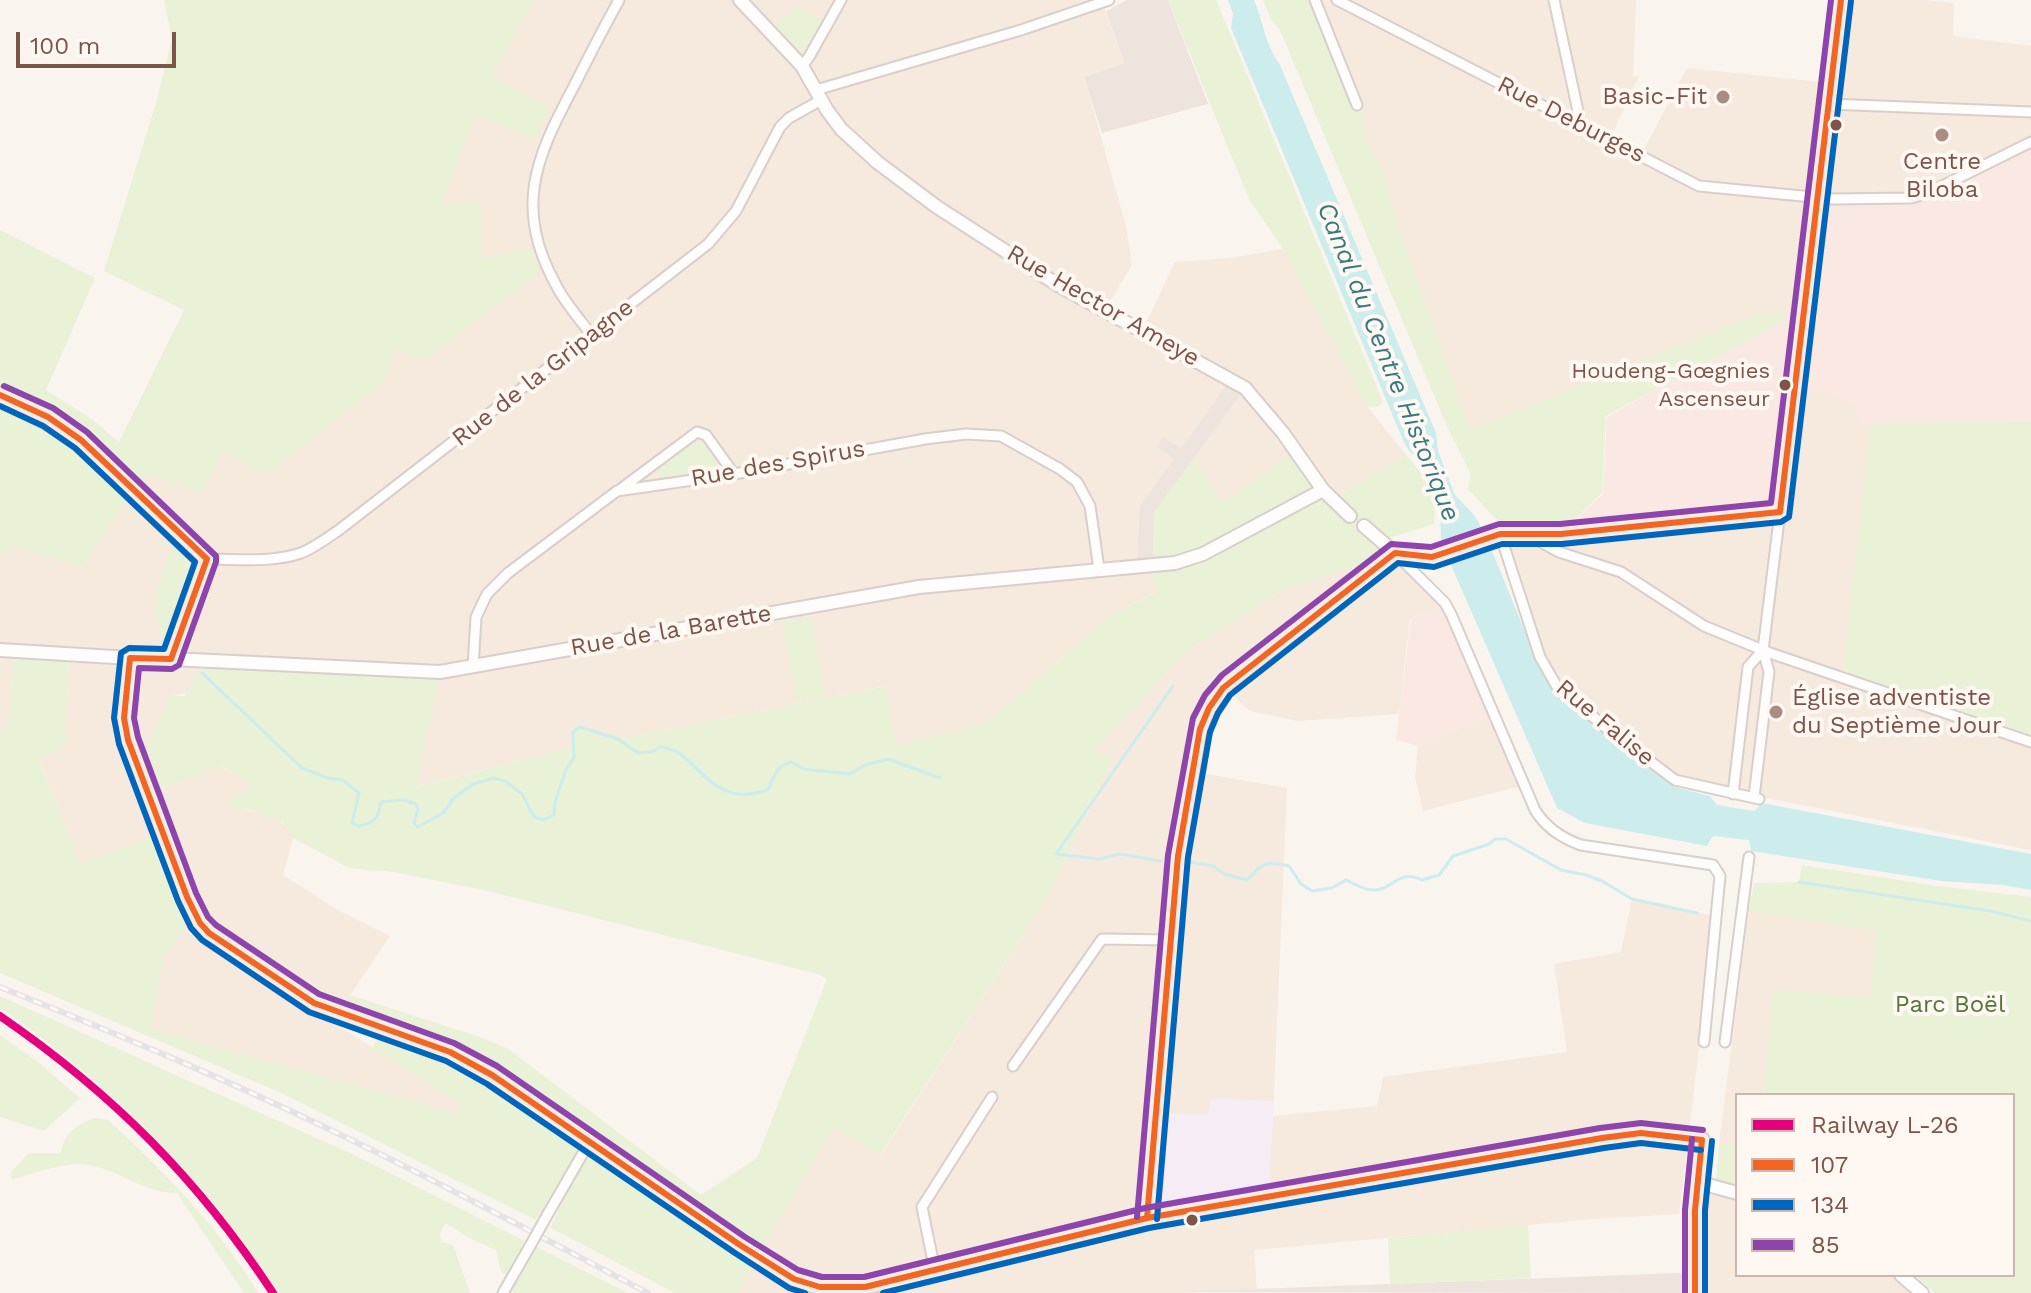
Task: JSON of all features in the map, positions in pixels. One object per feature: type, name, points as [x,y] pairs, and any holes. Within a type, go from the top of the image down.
[{"type":"main road","points":[[1147,1218],[1178,856],[1198,737],[1208,707],[1229,682],[1395,553],[1432,557],[1500,534],[1561,534],[1780,512],[1841,0]]},
{"type":"main road","points":[[0,395],[48,417],[81,440],[207,559],[171,659]]},
{"type":"main road","points":[[130,658],[124,718],[128,740],[187,897],[200,923],[209,933],[314,1003],[424,1042],[483,1070],[767,1263],[818,1290],[883,1284],[1147,1218],[1624,1134],[1655,1134],[1702,1140],[1697,1182],[1695,1293]]},
{"type":"main road","name":"Rue de la Barette","points":[[130,658],[171,659]]},
{"type":"street","points":[[592,335],[557,289],[547,267],[534,226],[533,190],[544,143],[619,0]]},
{"type":"street","name":"Rue Hector Ameye","points":[[740,0],[802,66],[833,118],[877,162],[937,207],[1058,285],[1245,388],[1283,433],[1323,490],[1350,516]]},
{"type":"street","points":[[802,66],[841,0]]},
{"type":"street","name":"Rue de la Gripagne","points":[[207,559],[273,558],[309,549],[339,530],[708,244],[736,211],[780,127],[819,95],[1109,0]]},
{"type":"street","points":[[1315,0],[1357,105]]},
{"type":"street","name":"Rue Deburges","points":[[1337,0],[1699,186],[1817,198],[1911,198],[1928,193],[2031,142]]},
{"type":"street","points":[[1554,0],[1581,125]]},
{"type":"street","points":[[1829,104],[2031,112]]},
{"type":"street","points":[[617,491],[697,432],[706,435],[734,474]]},
{"type":"street","name":"Rue des Spirus","points":[[473,667],[476,617],[487,594],[508,573],[617,491],[734,474],[925,439],[966,434],[1001,436],[1077,482],[1090,506],[1099,569]]},
{"type":"street","name":"Rue de la Barette","points":[[171,659],[420,673],[473,667],[919,587],[1175,563],[1203,554],[1323,490]]},
{"type":"street","points":[[1733,794],[1748,667],[1763,650],[1780,512]]},
{"type":"street","points":[[1364,526],[1445,603],[1535,810],[1550,828],[1581,845],[1713,865],[1720,876],[1704,1042]]},
{"type":"street","points":[[1523,533],[1559,552],[1621,572],[1690,619],[1763,650],[2031,742]]},
{"type":"street","name":"Rue Falise","points":[[1500,534],[1540,657],[1556,685],[1675,780],[1756,798],[1769,672],[1763,650]]},
{"type":"street","name":"Rue de la Barette","points":[[0,650],[130,658]]},
{"type":"street","points":[[1725,1042],[1749,857]]},
{"type":"street","points":[[1013,1066],[1102,939],[1170,940]]},
{"type":"street","points":[[935,1271],[922,1207],[992,1097]]},
{"type":"street","points":[[507,1290],[590,1141]]},
{"type":"street","points":[[1697,1182],[1735,1192]]},
{"type":"street","points":[[1903,1277],[1922,1293]]},
{"type":"shaded area","points":[[534,0],[1109,0],[1103,4],[1124,63],[1084,77],[1126,226],[1132,265],[1108,305],[1145,325],[1175,262],[1230,258],[1283,249],[1367,406],[1406,455],[1332,500],[1148,572],[1159,590],[1105,619],[1047,672],[982,724],[896,745],[885,686],[618,739],[589,729],[573,738],[574,747],[415,787],[439,672],[171,695],[147,750],[156,791],[220,766],[255,785],[226,805],[274,817],[291,830],[293,838],[283,875],[334,908],[390,936],[332,1022],[463,1104],[456,1113],[151,1029],[162,961],[195,914],[80,864],[39,758],[65,746],[69,655],[14,651],[12,696],[5,733],[0,733],[0,553],[16,547],[82,567],[133,490],[148,474],[203,492],[221,450],[414,272],[491,76]]},
{"type":"shaded area","points":[[1127,0],[1168,0],[1208,104],[1102,133],[1084,77],[1124,63],[1106,11]]},
{"type":"shaded area","points":[[1315,0],[1636,0],[1633,77],[1639,76],[1610,139],[1641,155],[1687,68],[1831,83],[1841,0],[1954,3],[1953,36],[2031,46],[2031,142],[1796,387],[1826,391],[1859,406],[1859,423],[1871,423],[1842,678],[2031,742],[2031,850],[1675,780],[1547,672],[1500,534],[1561,534],[1603,494],[1607,417],[1759,332],[1779,310],[1739,321],[1470,432]]},
{"type":"shaded area","points":[[2031,142],[2031,422],[1858,423],[1858,406],[1826,391],[1795,387],[1780,512],[1561,534],[1603,494],[1607,417],[1759,332],[1784,321],[1803,321],[1817,198],[1911,198]]},
{"type":"shaded area","points":[[1231,379],[1245,388],[1154,512],[1153,565],[1137,566],[1140,506],[1174,459],[1157,446],[1163,437],[1181,449]]},
{"type":"shaded area","points":[[1395,553],[1445,603],[1410,619],[1399,714],[1298,721],[1250,711],[1234,697],[1212,728],[1206,774],[1287,788],[1273,1116],[1377,1106],[1383,1077],[1567,1052],[1554,964],[1621,952],[1632,899],[1715,916],[1679,1214],[1254,1250],[1257,1290],[1177,1293],[737,1293],[834,1126],[881,1155],[1048,897],[1113,757],[1094,750],[1188,651],[1284,589]]},
{"type":"shaded area","points":[[1445,603],[1493,714],[1418,746],[1396,740],[1411,619]]},
{"type":"shaded area","points":[[1493,714],[1524,785],[1423,811],[1415,777],[1418,746]]},
{"type":"shaded area","points":[[1749,910],[1878,931],[1870,998],[1774,990],[1763,1093],[1735,1093],[1735,1144],[1719,1144]]},
{"type":"shaded area","points":[[1211,1098],[1274,1101],[1269,1192],[1168,1210],[1170,1204],[1158,1203],[1165,1113],[1208,1114]]},
{"type":"shaded area","points":[[1697,1182],[1735,1192],[1735,1277],[1903,1277],[1922,1293],[1695,1293]]},
{"type":"shaded area","points":[[1694,1273],[1695,1293],[1177,1292]]},
{"type":"green space","points":[[164,0],[534,0],[491,76],[550,108],[535,139],[476,115],[440,206],[479,202],[482,206],[482,258],[531,248],[540,272],[425,360],[395,349],[383,383],[265,475],[222,450],[203,493],[148,474],[133,490],[82,567],[16,547],[0,553],[0,230],[95,278],[46,390],[93,420],[119,442],[184,310],[104,271],[156,103],[172,40]]},
{"type":"green space","points":[[1168,0],[1216,0],[1383,402],[1378,407],[1367,406],[1283,249],[1249,199]]},
{"type":"green space","points":[[1263,0],[1315,0],[1358,106],[1365,140],[1384,172],[1395,215],[1470,430],[1739,321],[1779,310],[1784,321],[1606,416],[1602,493],[1561,533],[1505,524],[1495,518],[1468,489],[1471,475],[1449,431],[1280,30],[1271,20]]},
{"type":"green space","points":[[796,6],[823,21],[810,43],[802,49],[775,26]]},
{"type":"green space","points":[[2031,422],[2031,742],[1842,678],[1871,423]]},
{"type":"green space","points":[[698,440],[716,458],[714,469],[661,478],[657,472],[658,465],[691,441]]},
{"type":"green space","points":[[1296,451],[1332,500],[1406,455],[1429,486],[1434,503],[1434,524],[1386,539],[1395,553],[1284,589],[1188,651],[1094,750],[1113,757],[1048,897],[880,1155],[834,1127],[737,1293],[675,1293],[551,1228],[577,1163],[536,1220],[281,1093],[0,973],[0,733],[5,732],[12,697],[14,651],[69,654],[65,746],[39,759],[80,864],[163,833],[195,914],[162,961],[151,1029],[456,1113],[462,1104],[372,1048],[384,1029],[338,1012],[350,995],[507,1048],[701,1195],[757,1158],[827,979],[818,974],[488,891],[394,872],[349,868],[293,838],[284,823],[247,809],[243,813],[225,804],[254,785],[221,766],[155,791],[140,753],[147,750],[171,695],[185,696],[204,661],[440,672],[416,787],[574,747],[573,732],[580,727],[618,739],[886,686],[896,745],[982,724],[1047,672],[1105,619],[1158,591],[1145,566],[1153,565],[1154,512],[1193,459],[1224,502]]},
{"type":"green space","points":[[171,549],[182,552],[192,569],[169,644],[162,643],[154,600]]},
{"type":"green space","points":[[811,617],[825,696],[797,701],[782,622]]},
{"type":"green space","name":"Parc Boël","points":[[1802,865],[2031,897],[2031,1293],[1935,1293],[1917,1277],[2015,1277],[2015,1093],[1763,1093],[1774,990],[1870,997],[1877,931],[1749,910],[1754,883],[1799,882]]},
{"type":"green space","points":[[0,996],[352,1154],[628,1293],[509,1293],[512,1279],[501,1272],[496,1250],[445,1223],[440,1234],[441,1242],[453,1245],[470,1293],[278,1293],[208,1197],[157,1140],[69,1060],[0,1009]]},
{"type":"green space","points":[[0,1035],[80,1098],[44,1131],[0,1117]]},
{"type":"green space","points":[[95,1118],[108,1120],[170,1180],[226,1245],[258,1293],[244,1293],[177,1193],[152,1189],[104,1169],[79,1164],[54,1167],[11,1180],[12,1171],[29,1153],[61,1153],[64,1141],[72,1131]]},
{"type":"green space","points":[[1719,1144],[1735,1144],[1735,1186],[1716,1181]]},
{"type":"green space","points":[[1528,1225],[1531,1278],[1390,1284],[1388,1238]]},
{"type":"water","name":"Canal du Centre Historique","points":[[1228,0],[1254,0],[1271,49],[1436,433],[1438,451],[1455,495],[1474,515],[1485,534],[1542,673],[1560,697],[1675,787],[1710,796],[1717,805],[1754,811],[1762,803],[2031,854],[2031,890],[1941,881],[1751,851],[1749,840],[1713,836],[1707,846],[1585,823],[1557,808],[1441,542],[1440,504],[1423,467],[1405,445],[1231,28],[1233,14]]},
{"type":"waterway","points":[[202,673],[302,768],[343,780],[359,793],[352,823],[358,826],[375,819],[381,802],[404,800],[416,804],[418,809],[414,823],[418,827],[443,813],[454,798],[473,784],[494,778],[505,781],[522,794],[534,817],[543,820],[554,815],[566,769],[574,758],[573,732],[580,727],[618,739],[638,753],[652,752],[660,747],[673,750],[718,787],[732,793],[748,794],[769,789],[776,772],[791,762],[803,769],[850,774],[865,765],[888,759],[940,778]]},
{"type":"waterway","points":[[1161,861],[1120,854],[1099,859],[1056,854],[1173,686]]},
{"type":"waterway","points":[[1189,862],[1213,866],[1224,874],[1247,880],[1265,864],[1281,864],[1289,866],[1301,884],[1312,891],[1332,888],[1346,880],[1372,890],[1386,887],[1401,878],[1422,880],[1439,875],[1453,856],[1495,839],[1506,839],[1561,870],[1602,881],[1632,899],[1697,913]]},
{"type":"waterway","points":[[1799,882],[1990,911],[2031,921]]},
{"type":"railway","points":[[0,987],[160,1053],[318,1124],[648,1293]]},
{"type":"rail line","name":"L-26","points":[[0,1016],[79,1076],[150,1141],[214,1212],[273,1293]]},
{"type":"transit line","name":"85","points":[[1137,1217],[1168,855],[1193,718],[1205,695],[1222,675],[1391,544],[1431,547],[1499,524],[1560,524],[1771,503],[1831,0]]},
{"type":"transit line","name":"107","points":[[1147,1218],[1178,856],[1200,729],[1209,708],[1223,688],[1395,553],[1432,557],[1500,534],[1561,534],[1780,512],[1841,0]]},
{"type":"transit line","name":"134","points":[[1157,1219],[1188,857],[1210,732],[1230,695],[1398,563],[1434,567],[1502,544],[1562,544],[1781,522],[1789,517],[1851,1]]},
{"type":"transit line","name":"85","points":[[4,386],[53,408],[87,432],[216,556],[179,665],[172,669],[139,668],[134,718],[138,737],[196,893],[208,917],[319,994],[454,1043],[497,1066],[745,1237],[798,1270],[822,1277],[864,1277],[1145,1208],[1600,1128],[1641,1123],[1703,1130]]},
{"type":"transit line","name":"107","points":[[0,395],[48,417],[81,440],[207,559],[171,659],[130,658],[124,718],[128,740],[187,897],[200,923],[209,933],[314,1003],[450,1052],[492,1075],[794,1279],[820,1287],[865,1287],[1147,1218],[1602,1138],[1641,1133],[1702,1140]]},
{"type":"transit line","name":"134","points":[[0,406],[43,426],[75,448],[195,562],[164,649],[129,648],[121,653],[114,718],[119,744],[191,928],[202,940],[309,1012],[446,1061],[487,1084],[735,1253],[789,1288],[805,1293]]},
{"type":"transit line","name":"85","points":[[1685,1293],[1685,1210],[1692,1139]]},
{"type":"transit line","name":"107","points":[[1695,1293],[1695,1210],[1702,1140]]},
{"type":"transit line","name":"134","points":[[1705,1293],[1705,1210],[1712,1141]]},
{"type":"transit line","name":"134","points":[[883,1293],[1149,1228],[1604,1148],[1641,1143],[1701,1150]]},
{"type":"place","name":"Basic-Fit","points":[[1723,97]]},
{"type":"place","name":"Centre Biloba","points":[[1942,135]]},
{"type":"place","name":"Houdeng-Gœgnies Ascenseur","points":[[1785,385]]},
{"type":"place","name":"Église adventiste du Septième Jour","points":[[1776,712]]}]
